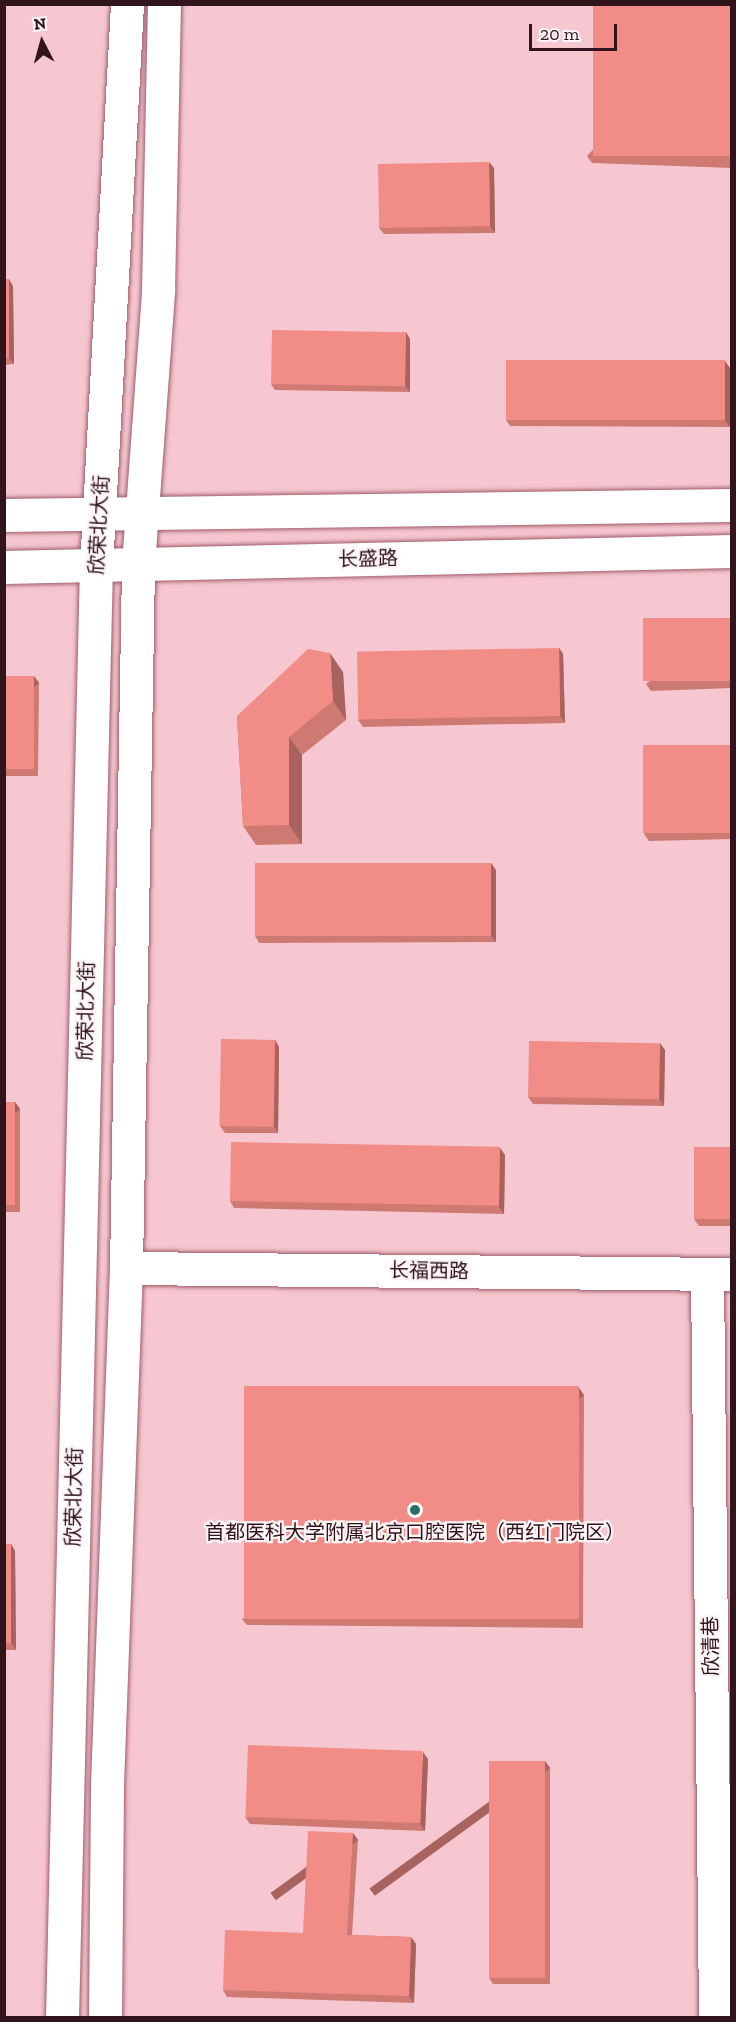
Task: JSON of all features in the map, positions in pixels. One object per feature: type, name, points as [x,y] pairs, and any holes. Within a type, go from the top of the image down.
[{"type":"street","name":"欣荣北大街","points":[[62,2018],[96,566],[127,4]]},
{"type":"street","points":[[105,2018],[107,1785],[126,1269],[138,565],[158,291],[164,4]]},
{"type":"street","points":[[4,515],[732,505]]},
{"type":"street","name":"长盛路","points":[[4,567],[732,551]]},
{"type":"street","name":"长福西路","points":[[126,1269],[719,1274]]},
{"type":"street","name":"欣清巷","points":[[715,2018],[719,1274]]},
{"type":"building","points":[[593,4],[732,4],[732,156],[593,156]]},
{"type":"building","points":[[489,162],[490,226],[379,228],[378,164]]},
{"type":"building","points":[[4,279],[9,279],[9,358],[4,358]]},
{"type":"building","points":[[272,330],[406,332],[405,386],[271,384]]},
{"type":"building","points":[[506,360],[725,360],[725,420],[506,420]]},
{"type":"building","points":[[643,618],[732,618],[732,681],[643,681]]},
{"type":"building","points":[[559,648],[560,716],[358,720],[357,652]]},
{"type":"building","points":[[308,649],[330,653],[333,701],[289,737],[289,825],[243,826],[237,716]]},
{"type":"building","points":[[4,676],[34,676],[34,769],[4,769]]},
{"type":"building","points":[[643,745],[732,745],[732,833],[643,833]]},
{"type":"building","points":[[255,863],[491,863],[491,936],[255,936]]},
{"type":"building","points":[[221,1039],[275,1040],[273,1127],[219,1126]]},
{"type":"building","points":[[529,1041],[660,1043],[659,1099],[528,1097]]},
{"type":"building","points":[[4,1102],[15,1102],[15,1205],[4,1205]]},
{"type":"building","points":[[231,1142],[500,1147],[499,1206],[230,1201]]},
{"type":"building","points":[[694,1147],[732,1147],[732,1219],[694,1219]]},
{"type":"building","name":"首都医科大学附属北京口腔医院（西红门院区）","points":[[244,1386],[579,1386],[579,1619],[244,1619]]},
{"type":"building","points":[[4,1544],[11,1544],[11,1643],[4,1643]]},
{"type":"building","points":[[248,1745],[423,1751],[420,1823],[245,1817]]},
{"type":"building","points":[[489,1761],[545,1761],[545,1978],[489,1978]]},
{"type":"building","points":[[308,1831],[353,1833],[347,1935],[411,1937],[409,1996],[223,1990],[225,1930],[303,1933]]},
{"type":"place","name":"首都医科大学附属北京口腔医院（西红门院区）","points":[[415,1510]]}]
